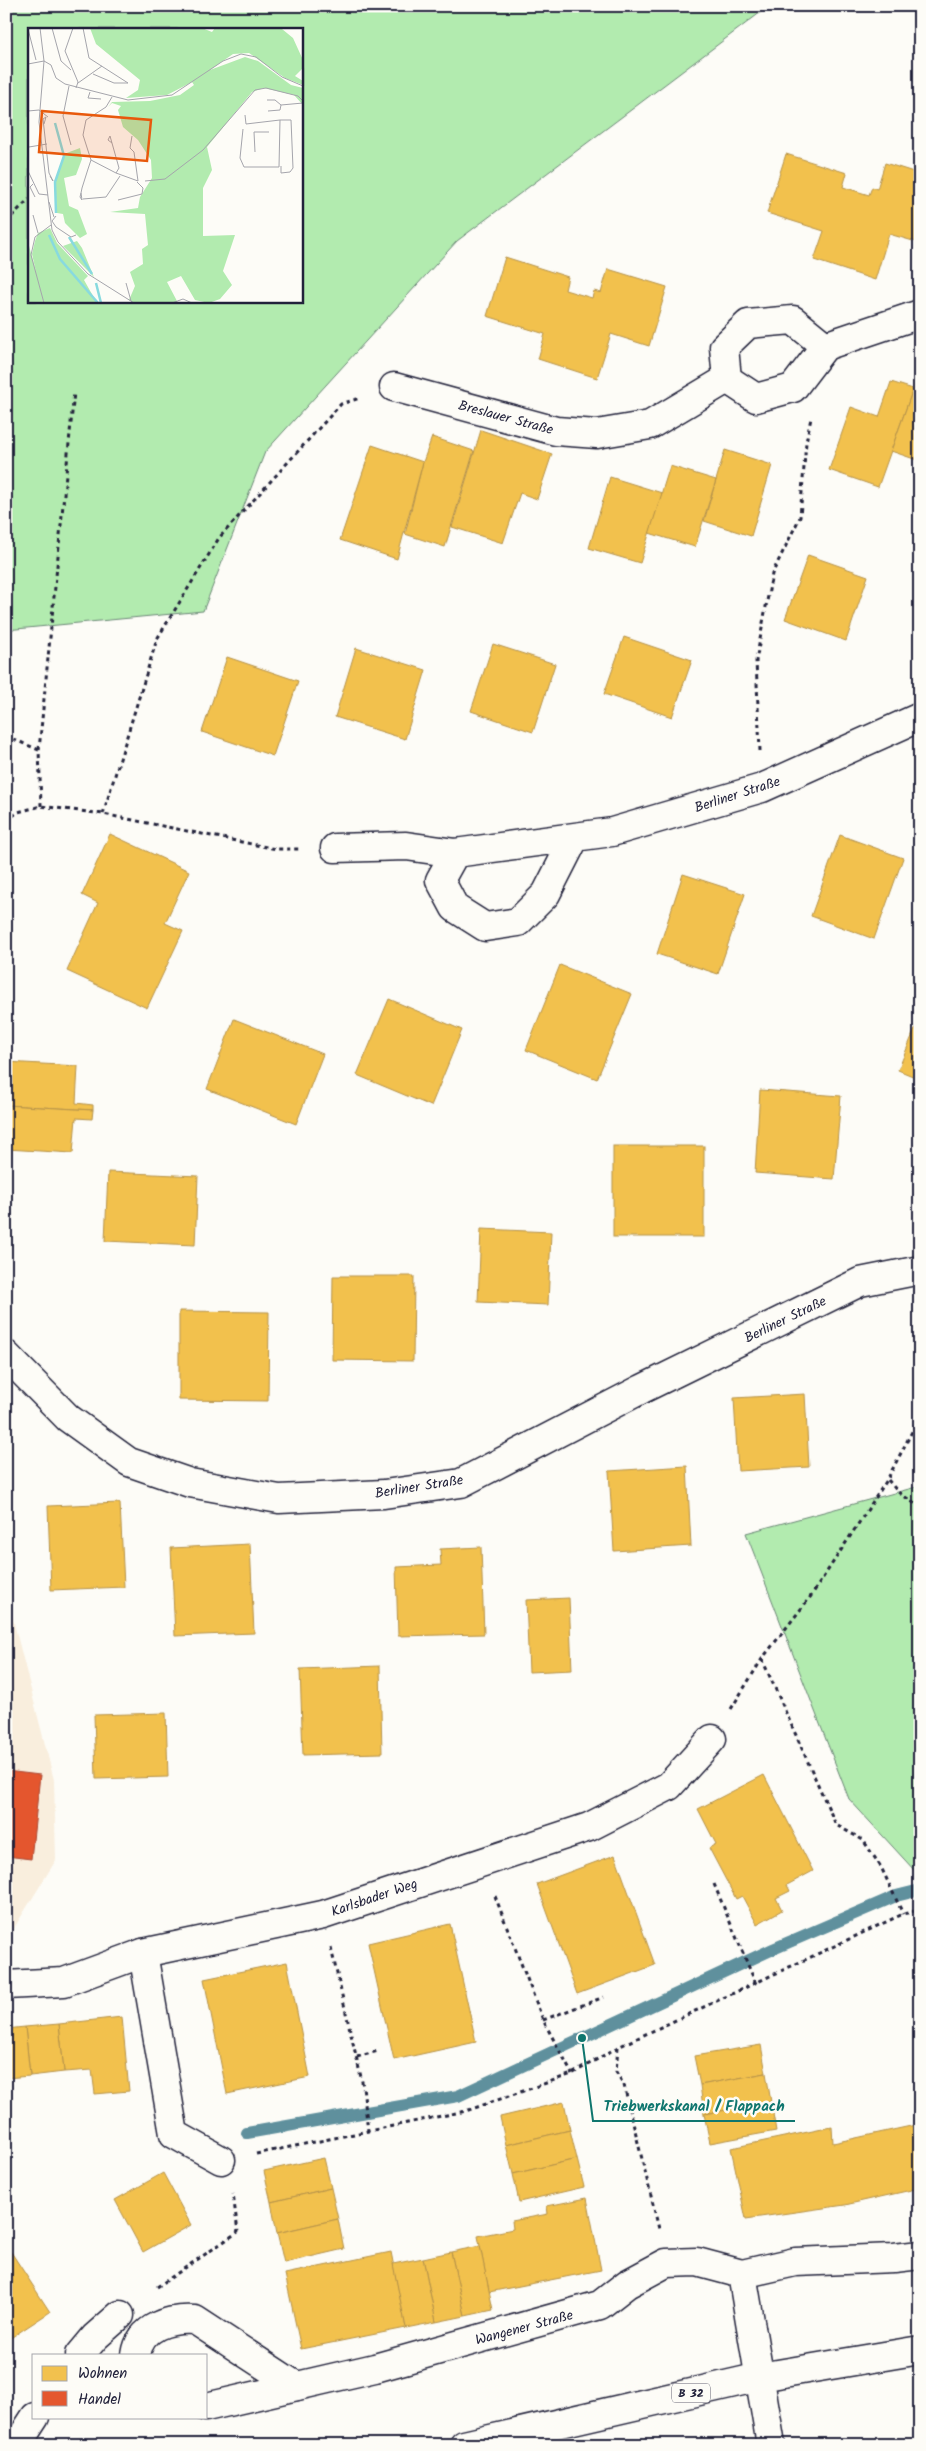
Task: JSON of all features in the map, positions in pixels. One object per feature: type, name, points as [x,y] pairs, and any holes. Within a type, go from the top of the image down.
[{"type":"street","points":[[826,346],[793,320],[748,324],[724,347],[727,379],[756,398],[792,388],[826,346],[920,314]]},
{"type":"street","name":"Breslauer Straße","points":[[394,387],[556,431],[597,434],[650,426],[727,379]]},
{"type":"street","name":"Berliner Straße","points":[[336,848],[406,846],[455,853],[612,832],[762,788],[920,717]]},
{"type":"street","points":[[455,853],[440,880],[455,908],[485,927],[518,922],[546,894],[575,837]]},
{"type":"street","name":"Berliner Straße","points":[[6,1355],[68,1418],[128,1462],[190,1483],[279,1499],[384,1494],[461,1483],[642,1389],[860,1282],[920,1270]]},
{"type":"street","name":"Karlsbader Weg","points":[[6,1985],[64,1982],[143,1953],[323,1914],[590,1827],[669,1786],[712,1739]]},
{"type":"street","points":[[143,1953],[174,2134],[221,2160]]},
{"type":"street","name":"Wangener Straße","points":[[208,2407],[375,2368],[600,2306],[627,2284],[666,2264],[697,2262],[742,2274],[795,2262],[894,2258],[920,2255]]},
{"type":"street","points":[[742,2274],[772,2445]]},
{"type":"street","points":[[81,2354],[95,2337],[120,2315]]},
{"type":"street","points":[[136,2354],[145,2335],[160,2323],[177,2319],[195,2320],[296,2386]]},
{"type":"street","name":"B 32","points":[[464,2445],[760,2377],[920,2350]]},
{"type":"street","points":[[20,2445],[24,2434],[34,2418]]},
{"type":"path","points":[[6,222],[28,200]]},
{"type":"path","points":[[103,814],[156,639],[219,538],[341,404],[394,387]]},
{"type":"path","points":[[41,806],[39,750],[74,392]]},
{"type":"path","points":[[762,788],[756,661],[772,574],[800,517],[806,442],[812,413]]},
{"type":"path","points":[[6,736],[39,750]]},
{"type":"path","points":[[6,821],[18,812],[41,806],[103,814],[276,849],[336,848]]},
{"type":"path","points":[[712,1739],[762,1658],[811,1596],[887,1480],[920,1416]]},
{"type":"path","points":[[887,1480],[898,1492],[920,1507]]},
{"type":"path","points":[[762,1658],[836,1824],[863,1840],[880,1867],[903,1914]]},
{"type":"path","points":[[481,1861],[543,2020],[572,2074]]},
{"type":"path","points":[[714,1884],[756,1984]]},
{"type":"path","points":[[120,2315],[141,2298],[238,2232],[235,2198],[221,2160],[293,2148],[466,2111],[572,2074],[618,2047],[903,1914],[920,1910]]},
{"type":"path","points":[[323,1914],[357,2057],[363,2086],[368,2131]]},
{"type":"path","points":[[543,2020],[604,1997]]},
{"type":"path","points":[[618,2047],[616,2072],[624,2085],[659,2232]]},
{"type":"path","points":[[357,2057],[378,2051]]},
{"type":"shaded area","points":[[6,1592],[54,1780],[56,1860],[6,1941]]},
{"type":"green space","points":[[6,6],[769,6],[457,241],[265,452],[203,611],[6,630]]},
{"type":"green space","points":[[920,1486],[920,1871],[915,1871],[849,1799],[746,1533]]},
{"type":"building: Wohnen","points":[[786,154],[847,173],[843,187],[869,195],[872,187],[877,189],[885,163],[920,174],[920,243],[889,234],[875,280],[814,260],[824,231],[767,213]]},
{"type":"building: Wohnen","points":[[505,257],[568,277],[565,290],[592,298],[594,291],[601,293],[608,269],[667,287],[649,346],[611,334],[597,378],[538,359],[545,334],[487,316]]},
{"type":"building: Wohnen","points":[[891,382],[913,389],[878,487],[829,470],[851,407],[879,417]]},
{"type":"building: Wohnen","points":[[913,389],[920,392],[920,461],[891,451]]},
{"type":"building: Wohnen","points":[[481,430],[552,454],[537,499],[520,493],[503,543],[452,527]]},
{"type":"building: Wohnen","points":[[432,437],[474,451],[445,547],[405,534],[423,462]]},
{"type":"building: Wohnen","points":[[372,445],[423,462],[397,559],[340,540]]},
{"type":"building: Wohnen","points":[[725,450],[772,465],[751,536],[704,521]]},
{"type":"building: Wohnen","points":[[670,466],[716,480],[695,547],[649,533]]},
{"type":"building: Wohnen","points":[[610,477],[662,493],[640,563],[589,548]]},
{"type":"building: Wohnen","points":[[808,555],[868,576],[846,641],[785,619]]},
{"type":"building: Wohnen","points":[[624,637],[692,660],[672,717],[604,694]]},
{"type":"building: Wohnen","points":[[493,644],[555,664],[533,732],[471,711]]},
{"type":"building: Wohnen","points":[[356,648],[426,670],[405,739],[335,717]]},
{"type":"building: Wohnen","points":[[227,657],[298,681],[273,756],[202,732]]},
{"type":"building: Wohnen","points":[[110,834],[189,871],[165,923],[183,931],[147,1008],[67,971],[98,903],[82,895]]},
{"type":"building: Wohnen","points":[[840,835],[903,858],[874,939],[811,916]]},
{"type":"building: Wohnen","points":[[683,874],[745,894],[718,974],[657,954]]},
{"type":"building: Wohnen","points":[[560,965],[632,994],[597,1079],[526,1050]]},
{"type":"building: Wohnen","points":[[389,999],[462,1030],[431,1106],[357,1075]]},
{"type":"building: Wohnen","points":[[920,1017],[920,1079],[898,1070]]},
{"type":"building: Wohnen","points":[[234,1019],[323,1054],[296,1124],[207,1089]]},
{"type":"building: Wohnen","points":[[6,1062],[78,1066],[76,1103],[93,1105],[93,1110],[6,1105]]},
{"type":"building: Wohnen","points":[[760,1090],[841,1096],[834,1179],[755,1173]]},
{"type":"building: Wohnen","points":[[6,1105],[93,1110],[92,1119],[76,1118],[73,1153],[6,1149]]},
{"type":"building: Wohnen","points":[[613,1146],[704,1146],[704,1237],[613,1237]]},
{"type":"building: Wohnen","points":[[108,1172],[198,1176],[195,1245],[105,1241]]},
{"type":"building: Wohnen","points":[[481,1229],[551,1232],[548,1305],[478,1302]]},
{"type":"building: Wohnen","points":[[333,1276],[414,1276],[413,1361],[332,1360]]},
{"type":"building: Wohnen","points":[[179,1311],[269,1312],[268,1401],[179,1400]]},
{"type":"building: Wohnen","points":[[805,1394],[809,1467],[738,1471],[734,1398]]},
{"type":"building: Wohnen","points":[[687,1466],[691,1546],[614,1551],[609,1471]]},
{"type":"building: Wohnen","points":[[120,1503],[124,1587],[51,1590],[48,1506]]},
{"type":"building: Wohnen","points":[[250,1544],[254,1633],[175,1636],[171,1548]]},
{"type":"building: Wohnen","points":[[481,1547],[484,1634],[398,1636],[396,1567],[441,1565],[440,1549]]},
{"type":"building: Wohnen","points":[[569,1598],[572,1670],[529,1672],[526,1600]]},
{"type":"building: Wohnen","points":[[380,1666],[382,1753],[303,1755],[300,1669]]},
{"type":"building: Wohnen","points":[[166,1713],[168,1777],[96,1779],[94,1715]]},
{"type":"building: Wohnen","points":[[764,1775],[813,1871],[787,1885],[790,1891],[776,1898],[782,1910],[757,1924],[742,1896],[736,1899],[709,1848],[716,1844],[698,1809]]},
{"type":"building: Wohnen","points":[[615,1855],[655,1965],[577,1994],[537,1884]]},
{"type":"building: Wohnen","points":[[450,1924],[476,2042],[394,2060],[368,1943]]},
{"type":"building: Wohnen","points":[[287,1962],[310,2077],[227,2094],[204,1979]]},
{"type":"building: Wohnen","points":[[122,2017],[129,2091],[95,2094],[92,2070],[64,2072],[59,2024]]},
{"type":"building: Wohnen","points":[[59,2024],[64,2072],[30,2076],[25,2027]]},
{"type":"building: Wohnen","points":[[25,2027],[30,2076],[6,2078],[6,2029]]},
{"type":"building: Wohnen","points":[[761,2045],[766,2073],[700,2085],[694,2056]]},
{"type":"building: Wohnen","points":[[766,2073],[771,2102],[704,2114],[700,2085]]},
{"type":"building: Wohnen","points":[[564,2102],[570,2130],[506,2145],[500,2117]]},
{"type":"building: Wohnen","points":[[771,2102],[776,2131],[710,2143],[704,2114]]},
{"type":"building: Wohnen","points":[[920,2124],[920,2188],[845,2205],[746,2219],[731,2148],[832,2127],[833,2143]]},
{"type":"building: Wohnen","points":[[570,2130],[577,2159],[513,2174],[506,2145]]},
{"type":"building: Wohnen","points":[[324,2158],[331,2188],[271,2202],[264,2171]]},
{"type":"building: Wohnen","points":[[577,2159],[584,2187],[519,2202],[513,2174]]},
{"type":"building: Wohnen","points":[[163,2173],[191,2225],[143,2252],[115,2200]]},
{"type":"building: Wohnen","points":[[331,2188],[338,2219],[277,2233],[271,2202]]},
{"type":"building: Wohnen","points":[[587,2198],[601,2270],[489,2292],[478,2236],[513,2229],[512,2221],[548,2214],[547,2206]]},
{"type":"building: Wohnen","points":[[338,2219],[344,2249],[284,2263],[277,2233]]},
{"type":"building: Wohnen","points":[[480,2246],[493,2310],[465,2316],[451,2252]]},
{"type":"building: Wohnen","points":[[11,2252],[50,2312],[6,2341],[6,2256]]},
{"type":"building: Wohnen","points":[[391,2252],[406,2328],[301,2349],[285,2274]]},
{"type":"building: Wohnen","points":[[451,2252],[465,2316],[436,2322],[423,2258]]},
{"type":"building: Wohnen","points":[[423,2258],[436,2322],[406,2328],[393,2264]]},
{"type":"building: Handel","points":[[6,1771],[40,1775],[31,1859],[6,1856]]},
{"type":"waterway","points":[[247,2133],[458,2096],[773,1949],[896,1896],[920,1890]]},
{"type":"place","name":"Triebwerkskanal / Flappach","points":[[582,2038]]}]
